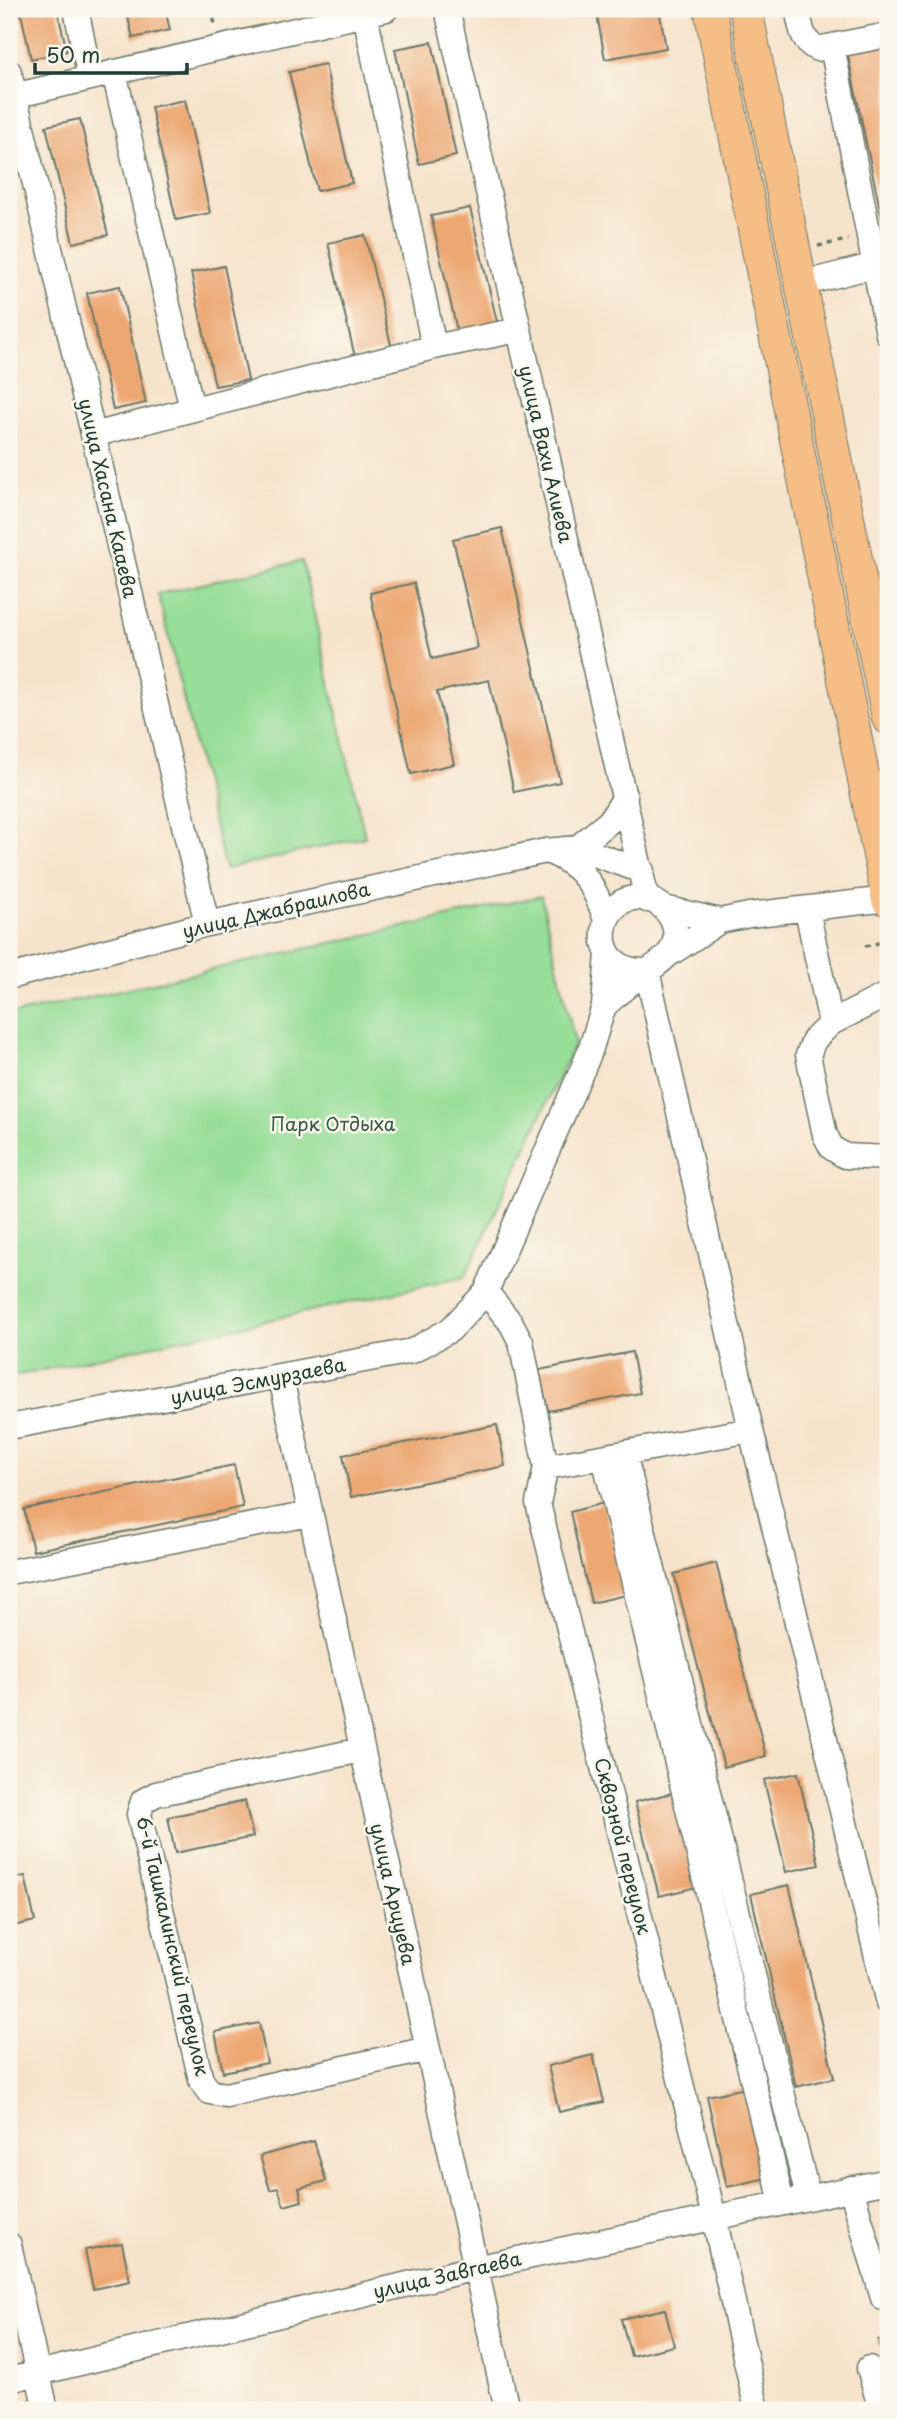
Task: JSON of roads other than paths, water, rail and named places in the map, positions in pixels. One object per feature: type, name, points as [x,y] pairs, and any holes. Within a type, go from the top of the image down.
[{"type":"main road","points":[[710,9],[888,899]]},
{"type":"main road","points":[[746,9],[888,718]]},
{"type":"street","points":[[76,9],[90,78]]},
{"type":"street","name":"улица Вахи Алиева","points":[[447,9],[642,871],[656,904]]},
{"type":"street","points":[[797,9],[808,45],[817,49],[888,35]]},
{"type":"street","points":[[10,88],[90,78],[372,10],[434,347]]},
{"type":"street","points":[[832,46],[881,263],[888,334]]},
{"type":"street","points":[[114,72],[192,410]]},
{"type":"street","name":"улица Хасана Кааева","points":[[10,88],[206,924]]},
{"type":"street","points":[[801,284],[881,263]]},
{"type":"street","points":[[93,435],[434,347],[518,330]]},
{"type":"street","points":[[577,848],[610,821],[625,797]]},
{"type":"street","name":"улица Джабраилова","points":[[9,977],[206,924],[546,851],[577,848],[642,871]]},
{"type":"street","points":[[486,1292],[589,1054],[604,1006],[608,953],[604,942],[606,920],[593,885],[562,857],[546,851]]},
{"type":"street","points":[[606,920],[621,903],[632,899],[720,921]]},
{"type":"street","points":[[604,1006],[648,971],[658,967],[671,953],[720,921],[749,915],[888,899]]},
{"type":"street","points":[[656,904],[675,927],[676,939],[671,953]]},
{"type":"street","points":[[807,910],[831,1023]]},
{"type":"street","points":[[608,953],[625,968],[648,971]]},
{"type":"street","points":[[648,971],[751,1430],[888,2003]]},
{"type":"street","points":[[888,994],[831,1023],[814,1040],[808,1055],[825,1135],[832,1148],[845,1156],[888,1158]]},
{"type":"street","name":"улица Эсмурзаева","points":[[9,1427],[281,1378],[412,1351],[450,1330],[486,1292]]},
{"type":"street","name":"Сквозной переулок","points":[[486,1292],[511,1323],[521,1342],[546,1467],[538,1503],[714,2217],[757,2410]]},
{"type":"street","name":"улица Арцуева","points":[[281,1378],[507,2410]]},
{"type":"street","points":[[546,1467],[751,1430]]},
{"type":"street","points":[[614,1455],[808,2197]]},
{"type":"street","points":[[614,1455],[782,2203]]},
{"type":"street","points":[[9,1572],[310,1514]]},
{"type":"street","name":"6-й Ташкалинский переулок","points":[[361,1750],[156,1794],[143,1801],[139,1814],[201,2080],[210,2092],[226,2095],[428,2049]]},
{"type":"street","name":"улица Завгаева","points":[[9,2379],[475,2268],[888,2181]]},
{"type":"street","points":[[851,2188],[883,2298]]},
{"type":"street","points":[[9,2245],[46,2410]]},
{"type":"street","points":[[869,2368],[881,2410]]},
{"type":"park label","name":"Парк Отдыха","points":[[333,1124]]}]
